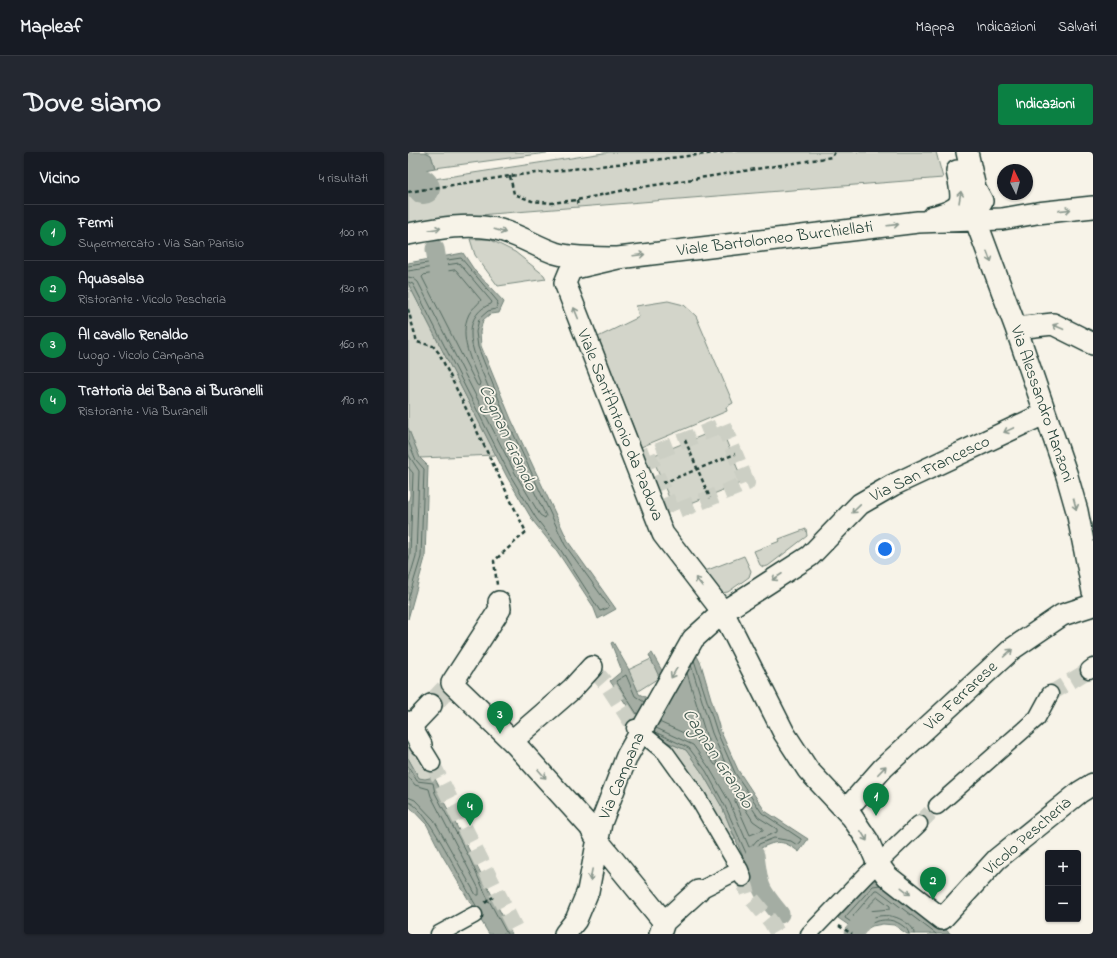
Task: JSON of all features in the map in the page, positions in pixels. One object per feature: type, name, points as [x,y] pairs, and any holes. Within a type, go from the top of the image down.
[{"type":"street","points":[[918,222],[953,211],[958,207],[961,197],[961,187],[953,152]]},
{"type":"street","points":[[967,152],[975,188],[983,202],[992,209],[1037,213]]},
{"type":"street","name":"Via Alessandro Manzoni","points":[[975,188],[976,221],[1016,328],[1071,490],[1093,592]]},
{"type":"street","name":"Viale Bartolomeo Burchiellati","points":[[408,234],[461,225],[499,230],[556,253],[578,257],[618,258],[918,222],[1002,219],[1037,213],[1093,207]]},
{"type":"street","name":"Viale Sant'Antonio da Padova","points":[[618,258],[575,268],[566,277],[567,290],[663,534],[723,612],[784,733],[808,770],[846,810],[868,841],[872,869]]},
{"type":"street","points":[[1016,328],[1053,324],[1093,344]]},
{"type":"street","name":"Via San Francesco","points":[[723,612],[810,556],[860,504],[893,485],[1044,414]]},
{"type":"street","points":[[499,602],[500,609],[452,683],[514,743],[590,827],[598,841],[662,928],[698,891],[741,874],[698,798],[665,752],[637,731]]},
{"type":"street","name":"Via Ferrarese","points":[[846,810],[883,768],[1012,649],[1062,615],[1093,605]]},
{"type":"street","name":"Via Campana","points":[[565,934],[576,920],[588,891],[601,823],[637,731],[693,639],[723,612]]},
{"type":"street","points":[[514,743],[593,669]]},
{"type":"street","points":[[937,806],[1037,718],[1050,694]]},
{"type":"street","points":[[432,705],[410,724],[432,763]]},
{"type":"street","name":"Vicolo Pescheria","points":[[872,869],[887,876],[942,919],[997,859],[1080,792],[1093,784]]},
{"type":"street","points":[[809,934],[872,869],[919,824]]},
{"type":"street","points":[[439,934],[474,915]]},
{"type":"path","points":[[408,192],[510,176],[724,152]]},
{"type":"path","points":[[510,176],[514,194],[532,201],[551,203],[577,200],[630,189],[832,157],[835,152]]},
{"type":"path","points":[[577,200],[578,207]]},
{"type":"path","points":[[408,310],[417,342],[432,346],[439,353],[526,532],[494,561],[499,602]]},
{"type":"path","points":[[685,440],[710,498]]},
{"type":"path","points":[[661,484],[735,454]]},
{"type":"shaded area","points":[[425,152],[554,152],[435,168],[431,155]]},
{"type":"shaded area","points":[[610,152],[936,152],[943,178],[491,214],[408,224],[408,183]]},
{"type":"shaded area","points":[[470,239],[489,239],[515,252],[544,275],[546,279],[498,286],[475,255]]},
{"type":"shaded area","points":[[408,283],[496,455],[420,458],[408,428]]},
{"type":"shaded area","points":[[668,301],[684,305],[696,316],[733,403],[726,407],[727,411],[641,447],[598,337],[639,317],[636,306]]},
{"type":"shaded area","points":[[721,428],[743,482],[674,510],[652,456]]},
{"type":"shaded area","points":[[806,529],[807,536],[768,566],[763,567],[760,565],[754,551],[780,541],[779,539]]},
{"type":"shaded area","points":[[744,556],[751,571],[749,577],[728,592],[722,593],[718,591],[705,571]]},
{"type":"shaded area","points":[[651,659],[660,677],[638,691],[628,670]]},
{"type":"shaded area","points":[[650,735],[686,750],[703,774],[722,807],[735,839],[730,842]]},
{"type":"shaded area","points":[[408,737],[434,777],[425,780],[419,778],[408,758]]},
{"type":"water","points":[[408,152],[425,152],[431,155],[435,168],[408,173]]},
{"type":"water","points":[[463,253],[475,271],[504,302],[499,313],[490,314],[483,320],[480,332],[481,346],[511,419],[569,543],[616,609],[598,619],[593,606],[557,551],[533,521],[507,477],[408,283],[408,263]]},
{"type":"water","points":[[408,428],[420,458],[428,466],[425,558],[408,619],[408,504],[410,495]]},
{"type":"water","points":[[613,642],[628,668],[639,694],[649,699],[661,681],[649,655],[652,653],[665,676],[695,652],[701,664],[720,730],[738,770],[765,811],[808,839],[799,852],[789,845],[780,842],[761,848],[762,880],[754,883],[722,807],[703,774],[686,750],[650,735],[639,723],[610,681],[622,671],[611,643]]},
{"type":"water","points":[[408,758],[419,778],[425,779],[434,777],[441,790],[438,791],[512,934],[489,934],[442,855],[427,825],[408,805]]},
{"type":"water","points":[[875,880],[881,881],[951,934],[907,934],[894,925],[883,924],[872,926],[860,933],[838,918],[871,882]]},
{"type":"waterway","points":[[408,178],[422,185],[424,188]]},
{"type":"waterway","name":"Cagnan Grando","points":[[435,249],[441,283]]},
{"type":"waterway","points":[[755,855],[761,887],[780,914]]},
{"type":"waterway","name":"Cagnan Grando","points":[[853,934],[865,917]]},
{"type":"tunnel","points":[[723,425],[747,483],[673,513],[648,455],[723,425]]},
{"type":"tunnel","points":[[594,670],[608,686],[635,728]]},
{"type":"tunnel","points":[[1050,694],[1089,670]]},
{"type":"tunnel","points":[[431,705],[452,683]]},
{"type":"tunnel","points":[[432,763],[518,934]]},
{"type":"tunnel","points":[[919,824],[937,806]]},
{"type":"tunnel","points":[[743,878],[748,894],[771,922],[778,934]]},
{"type":"place","name":"Al cavallo Renaldo","points":[[500,734]]},
{"type":"place","name":"Fermi","points":[[876,816]]},
{"type":"place","name":"Trattoria dei Bana ai Buranelli","points":[[470,826]]},
{"type":"place","name":"Aquasalsa","points":[[933,900]]}]
